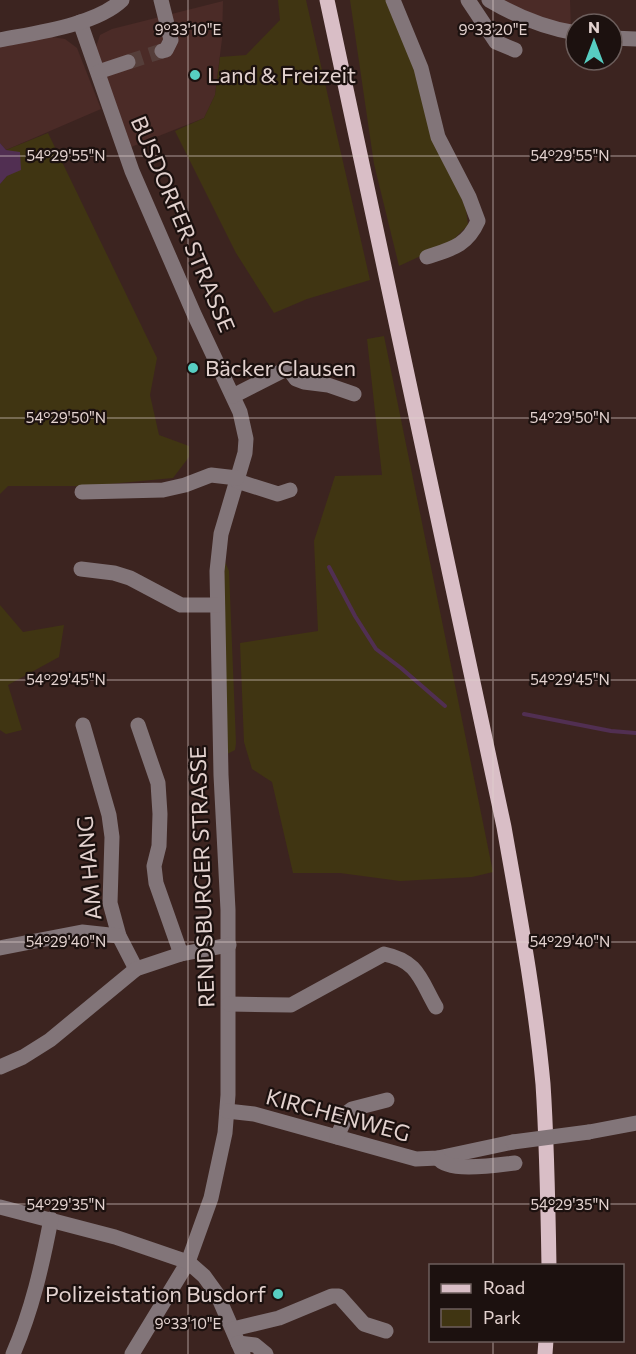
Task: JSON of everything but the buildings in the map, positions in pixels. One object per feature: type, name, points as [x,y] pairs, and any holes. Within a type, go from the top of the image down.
[{"type":"main road","points":[[327,0],[504,827],[528,963],[543,1083],[549,1264]]},
{"type":"street","points":[[0,40],[80,22],[100,15],[122,0]]},
{"type":"street","points":[[161,0],[171,40],[166,50],[162,51]]},
{"type":"street","points":[[393,0],[422,68],[438,137],[469,197],[478,221],[472,234],[459,246],[427,257]]},
{"type":"street","points":[[468,0],[496,42],[515,50]]},
{"type":"street","points":[[489,0],[514,15],[564,31]]},
{"type":"street","name":"BUSDORFER STRASSE","points":[[80,22],[132,171],[230,390]]},
{"type":"street","points":[[98,72],[128,62]]},
{"type":"street","points":[[230,390],[288,368],[297,379],[304,382],[328,385],[354,394]]},
{"type":"street","name":"RENDSBURGER STRASSE","points":[[132,1354],[188,1262],[201,1232],[222,1154],[227,1111],[229,1004],[221,775],[218,551],[245,453],[246,439],[240,412],[230,390]]},
{"type":"street","points":[[82,492],[163,490],[211,475],[237,480],[278,494],[290,490]]},
{"type":"street","points":[[81,570],[114,573],[130,578],[181,605],[217,605]]},
{"type":"street","name":"AM HANG","points":[[83,725],[109,815],[112,837],[110,903],[119,936],[136,969]]},
{"type":"street","points":[[138,725],[158,783],[160,825],[159,846],[154,866],[156,884],[180,954]]},
{"type":"street","points":[[0,948],[82,932],[119,936]]},
{"type":"street","points":[[0,1067],[23,1057],[50,1040],[136,969],[180,954],[228,945]]},
{"type":"street","points":[[229,1004],[291,1005],[384,954],[397,957],[412,965],[436,1007]]},
{"type":"street","points":[[337,1137],[352,1108],[387,1100]]},
{"type":"street","name":"KIRCHENWEG","points":[[227,1111],[254,1114],[416,1159],[438,1158],[513,1142],[636,1123]]},
{"type":"street","name":"KIRCHENWEG","points":[[438,1158],[441,1163],[448,1166],[487,1167],[515,1163]]},
{"type":"street","points":[[0,1207],[115,1237],[188,1262],[204,1276],[217,1294],[238,1342]]},
{"type":"street","points":[[13,1354],[26,1323],[39,1277],[51,1219]]},
{"type":"street","points":[[238,1342],[279,1318],[332,1296],[339,1296],[364,1324],[386,1331]]},
{"type":"street","points":[[238,1342],[255,1346],[266,1354]]},
{"type":"shaded area","points":[[497,0],[570,0],[570,12],[564,12],[564,25]]},
{"type":"shaded area","points":[[223,1],[222,39],[215,95],[204,118],[131,147],[96,47],[100,35],[112,29]]},
{"type":"shaded area","points":[[52,37],[65,39],[77,48],[101,109],[6,150],[0,143],[0,47]]},
{"type":"shaded area","points":[[0,143],[6,150],[20,152],[21,170],[7,176],[0,184]]},
{"type":"green space","points":[[278,0],[306,0],[370,280],[307,299],[274,313],[236,253],[175,131],[204,118],[215,95],[220,57],[246,55],[280,20]]},
{"type":"green space","points":[[350,0],[389,0],[466,210],[468,225],[451,242],[399,266],[374,164]]},
{"type":"green space","points":[[48,133],[157,358],[150,395],[159,435],[189,446],[189,457],[173,478],[88,486],[8,486],[0,494],[0,184],[7,176],[6,150]]},
{"type":"green space","points":[[384,336],[493,872],[472,877],[400,881],[340,873],[293,873],[272,782],[252,769],[244,742],[240,643],[318,631],[314,541],[335,476],[382,475],[367,339]]},
{"type":"green space","points":[[225,562],[229,571],[236,743],[235,750],[227,754],[221,610]]},
{"type":"green space","points":[[0,605],[23,632],[64,625],[59,657],[8,685],[22,730],[6,734],[0,730]]},
{"type":"waterway","points":[[329,567],[355,616],[376,649],[445,706]]},
{"type":"waterway","points":[[524,714],[611,731],[636,733]]},
{"type":"tunnel","points":[[128,62],[162,51]]},
{"type":"place","name":"Land & Freizeit","points":[[195,75]]},
{"type":"place","name":"Bäcker Clausen","points":[[193,368]]},
{"type":"place","name":"Polizeistation Busdorf","points":[[278,1294]]}]
